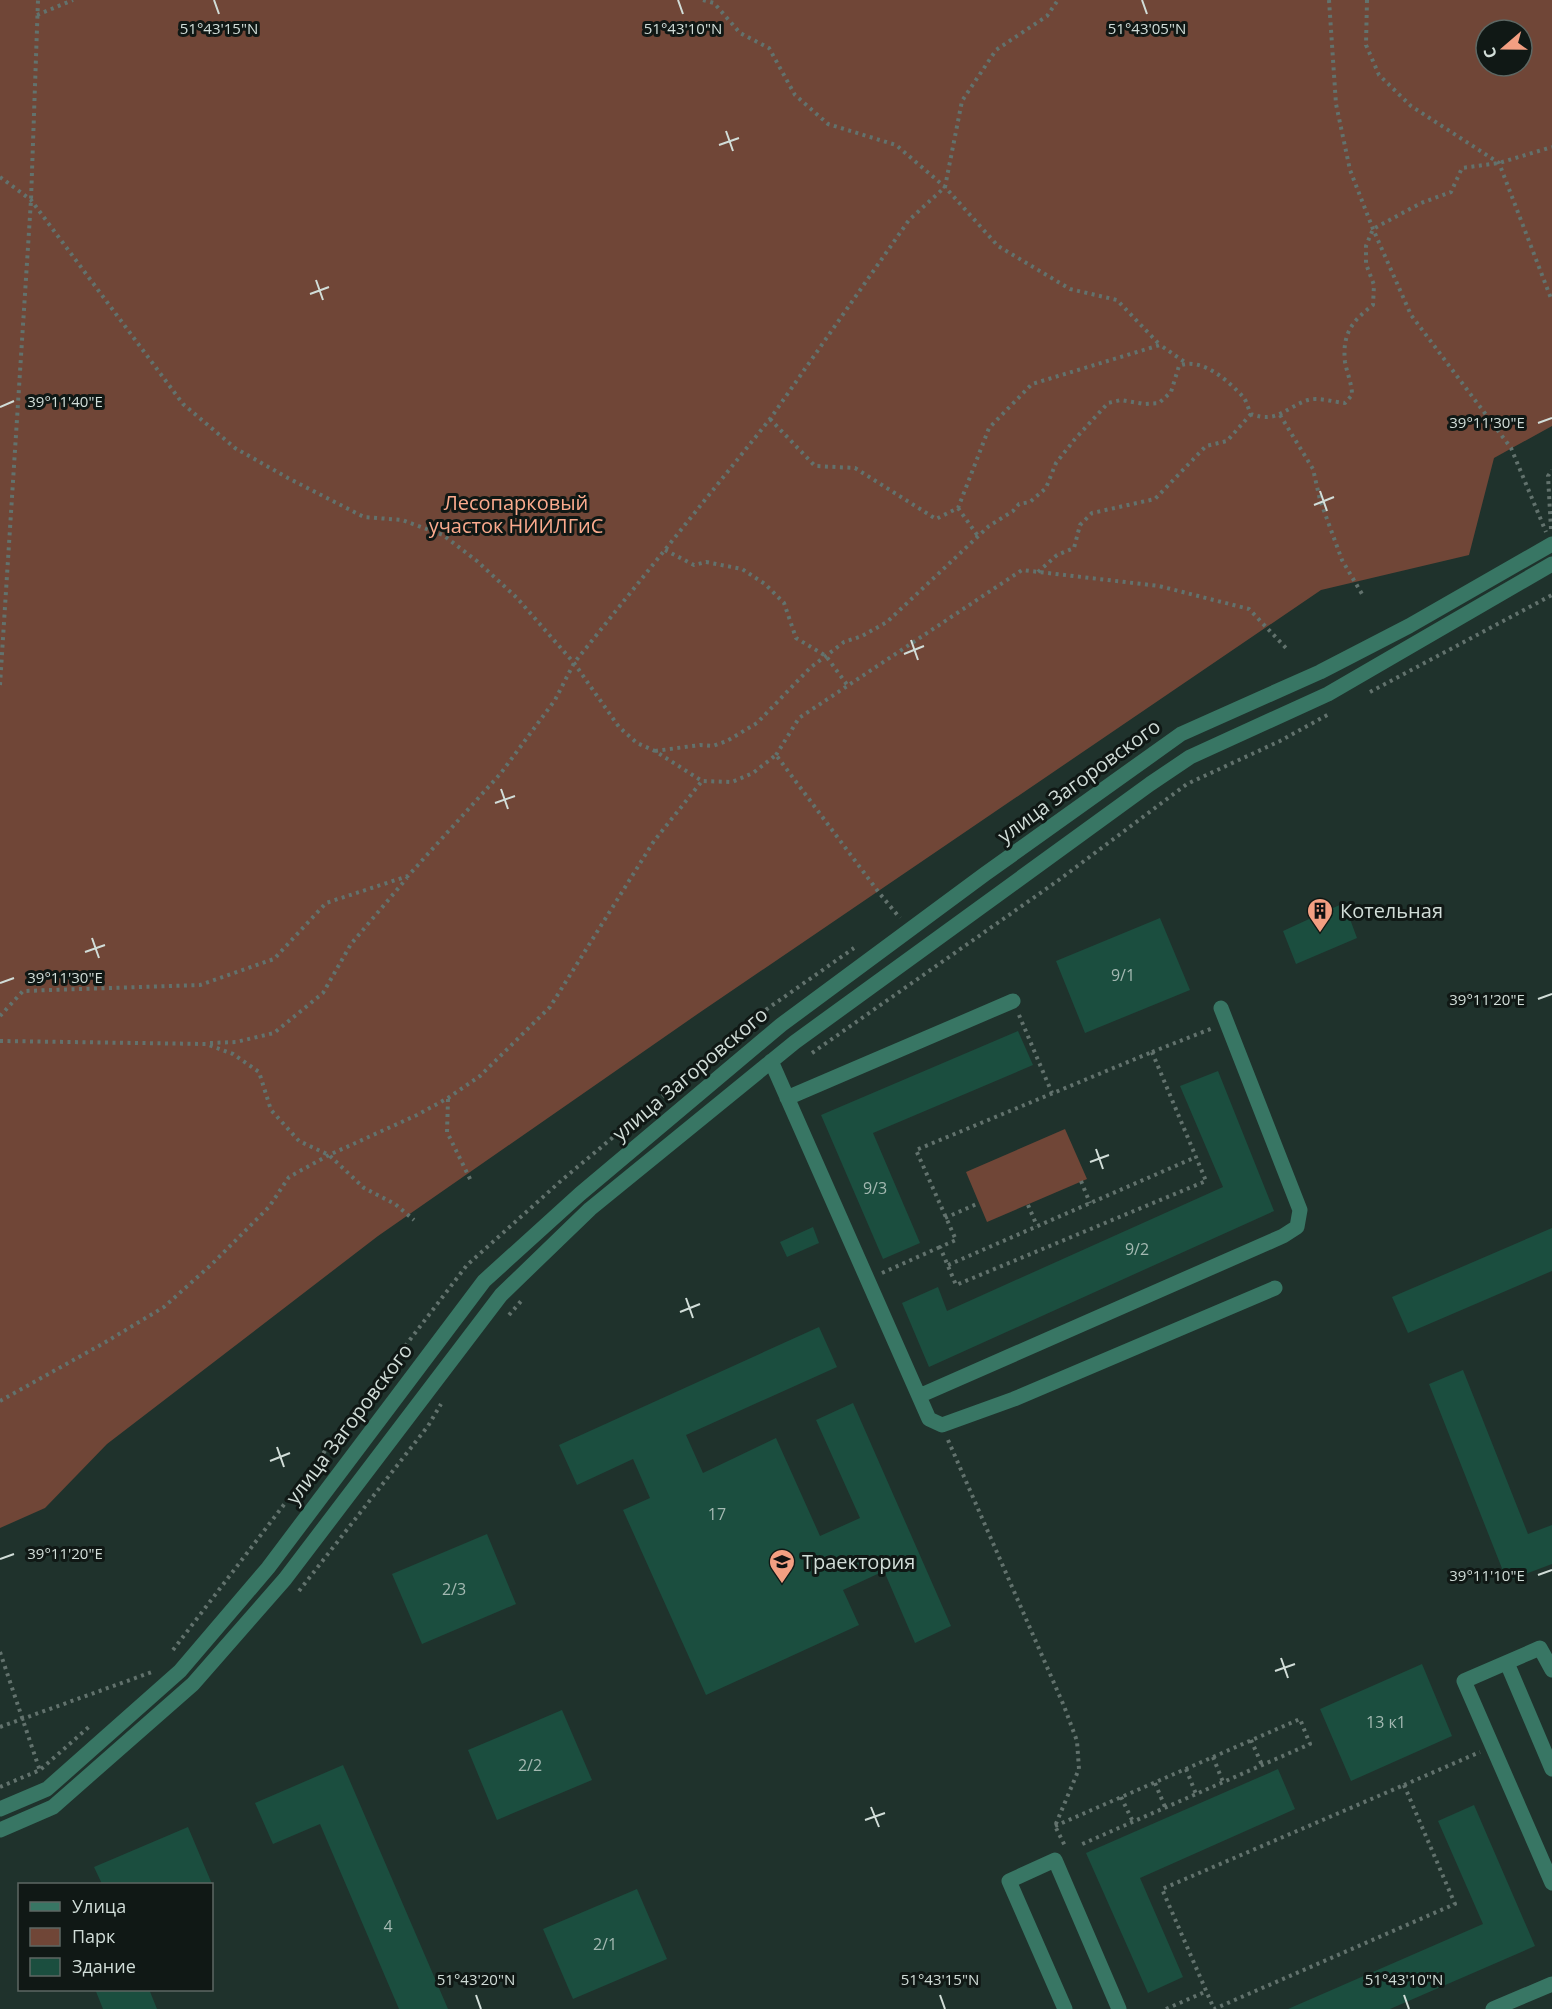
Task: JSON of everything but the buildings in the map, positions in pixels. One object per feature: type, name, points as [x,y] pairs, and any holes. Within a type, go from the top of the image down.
[{"type":"street","name":"улица Загоровского","points":[[0,1809],[47,1789],[180,1671],[268,1568],[484,1281],[580,1194],[781,1025],[1181,734],[1320,672],[1409,626],[1552,544]]},
{"type":"street","name":"улица Загоровского","points":[[0,1830],[53,1807],[193,1684],[285,1579],[501,1295],[590,1209],[771,1061],[1190,757],[1328,694],[1552,564]]},
{"type":"street","points":[[787,1098],[1013,1001]]},
{"type":"street","points":[[919,1396],[1273,1241],[1297,1227],[1300,1209],[1221,1008]]},
{"type":"street","points":[[771,1061],[929,1419],[942,1425],[1014,1399],[1275,1288]]},
{"type":"street","points":[[1552,1670],[1540,1648],[1464,1681],[1552,1883]]},
{"type":"street","points":[[1507,1663],[1552,1769]]},
{"type":"street","points":[[1065,2009],[1009,1881],[1055,1860],[1119,2009]]},
{"type":"street","points":[[1493,2009],[1552,1984]]},
{"type":"path","points":[[0,685],[31,200],[38,0]]},
{"type":"path","points":[[37,15],[73,0]]},
{"type":"path","points":[[703,0],[714,3],[740,33],[769,48],[795,95],[828,124],[896,145],[945,187],[998,246],[1070,289],[1118,300],[1160,345],[1186,363],[1208,369],[1227,382],[1245,399],[1251,414],[1260,417],[1280,416],[1309,400],[1345,403],[1352,395],[1345,362],[1346,346],[1348,331],[1359,316],[1373,305],[1374,285],[1366,264],[1366,246],[1372,229],[1421,203],[1450,192],[1462,168],[1499,163],[1552,146]]},
{"type":"path","points":[[0,1041],[206,1044],[236,1042],[274,1034],[323,993],[351,944],[408,876],[501,773],[555,700],[574,663],[770,419],[909,220],[945,187],[962,101],[996,50],[1047,16],[1058,0]]},
{"type":"path","points":[[1329,0],[1336,104],[1350,170],[1372,229],[1411,315],[1511,448],[1552,544]]},
{"type":"path","points":[[1367,0],[1366,45],[1379,75],[1411,106],[1499,163],[1552,301]]},
{"type":"path","points":[[0,177],[31,200],[183,404],[226,441],[288,478],[364,517],[402,520],[443,535],[477,561],[517,598],[574,663],[619,727],[637,743],[655,751],[702,781],[732,782],[753,773],[776,755],[799,718],[1022,570],[1159,586],[1249,609],[1286,648]]},
{"type":"path","points":[[770,419],[815,466],[855,468],[936,519],[958,508],[989,428],[1032,384],[1160,345]]},
{"type":"path","points":[[655,751],[699,745],[713,746],[727,741],[757,723],[810,668],[844,642],[862,636],[887,622],[978,537],[1019,504],[1030,502],[1046,488],[1056,463],[1108,403],[1121,400],[1144,404],[1159,402],[1171,392],[1179,366],[1186,363]]},
{"type":"path","points":[[1038,572],[1057,555],[1074,548],[1080,525],[1092,513],[1155,499],[1206,446],[1227,441],[1251,414]]},
{"type":"path","points":[[1280,416],[1313,469],[1320,500],[1342,560],[1362,594]]},
{"type":"path","points":[[1552,470],[1548,476],[1552,544]]},
{"type":"path","points":[[958,508],[978,537]]},
{"type":"path","points":[[665,550],[694,565],[706,562],[742,569],[765,584],[784,603],[796,638],[826,656],[848,686]]},
{"type":"path","points":[[1369,692],[1552,595]]},
{"type":"path","points":[[806,1057],[1056,882],[1187,784],[1280,741],[1339,708]]},
{"type":"path","points":[[776,755],[880,894],[910,930]]},
{"type":"path","points":[[0,1401],[164,1307],[213,1264],[269,1207],[289,1177],[329,1155],[417,1115],[448,1098],[480,1076],[550,1007],[654,841],[702,781]]},
{"type":"path","points":[[0,1016],[23,991],[200,985],[274,959],[326,903],[408,876]]},
{"type":"path","points":[[1013,1001],[1052,1093]]},
{"type":"path","points":[[868,1279],[956,1240],[916,1149],[1227,1023]]},
{"type":"path","points":[[206,1044],[233,1054],[259,1072],[271,1110],[299,1141],[329,1155],[364,1188],[394,1204],[414,1220]]},
{"type":"path","points":[[940,1247],[956,1285],[1206,1181],[1152,1052]]},
{"type":"path","points":[[448,1098],[447,1132],[471,1181]]},
{"type":"path","points":[[948,1265],[1196,1157]]},
{"type":"path","points":[[1082,1181],[1090,1203]]},
{"type":"path","points":[[945,1218],[979,1203]]},
{"type":"path","points":[[1028,1204],[1037,1226]]},
{"type":"path","points":[[503,1322],[525,1297]]},
{"type":"path","points":[[942,1425],[1077,1741],[1078,1769],[1055,1826],[1068,1854],[1055,1860]]},
{"type":"path","points":[[0,1652],[21,1719],[47,1789]]},
{"type":"path","points":[[0,1727],[152,1672]]},
{"type":"path","points":[[1055,1826],[1300,1719],[1310,1744],[1080,1845]]},
{"type":"path","points":[[1251,1740],[1262,1765]]},
{"type":"path","points":[[1404,1785],[1455,1904],[1214,2009],[1162,1890],[1493,1746]]},
{"type":"path","points":[[1213,1757],[1223,1782]]},
{"type":"path","points":[[1186,1769],[1196,1794]]},
{"type":"path","points":[[1155,1783],[1165,1808]]},
{"type":"path","points":[[1121,1797],[1133,1822]]},
{"type":"path","points":[[1166,2009],[1207,1991]]},
{"type":"green space","name":"Лесопарковый участок НИИЛГиС","points":[[0,0],[1552,0],[1552,426],[1494,458],[1469,555],[1321,590],[699,1013],[378,1236],[107,1444],[45,1508],[0,1528]]},
{"type":"green space","points":[[1065,1129],[1087,1179],[987,1222],[966,1172]]},
{"type":"place","name":"Котельная","points":[[1320,934]]},
{"type":"place","name":"Траектория","points":[[782,1585]]}]
